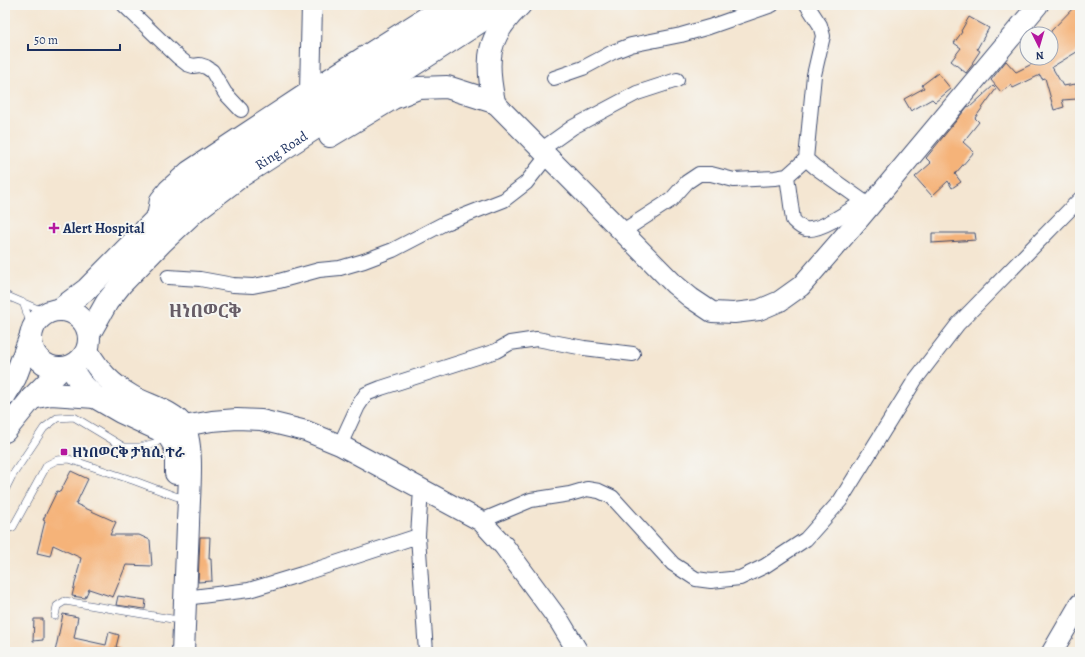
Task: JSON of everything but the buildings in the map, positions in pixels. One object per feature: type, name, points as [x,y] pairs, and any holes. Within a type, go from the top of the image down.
[{"type":"main road","name":"Ring Road","points":[[42,322],[87,290],[157,218],[226,165],[472,5]]},
{"type":"main road","name":"Ring Road","points":[[88,342],[111,297],[122,282],[191,215],[241,176],[506,5]]},
{"type":"main road","points":[[494,102],[489,81],[488,59],[492,45],[501,25],[520,5]]},
{"type":"main road","points":[[161,243],[185,235],[252,185],[393,98],[418,88],[447,87],[494,102]]},
{"type":"main road","points":[[5,395],[15,378],[42,322],[69,311],[78,316],[85,324],[88,342],[99,371],[111,383],[132,397],[176,419],[176,430]]},
{"type":"main road","points":[[42,322],[31,348],[35,357],[42,364],[51,368],[65,368],[95,397],[121,412],[160,430],[176,430],[188,441],[190,471],[182,497],[169,652]]},
{"type":"main road","points":[[5,432],[32,398],[65,368],[77,363],[83,358],[88,342]]},
{"type":"main road","points":[[32,398],[51,394],[95,397]]},
{"type":"main road","points":[[182,497],[185,598],[182,652]]},
{"type":"street","points":[[124,5],[187,64],[193,66],[200,65],[212,71],[225,93],[241,110]]},
{"type":"street","points":[[310,91],[312,5]]},
{"type":"street","points":[[157,218],[160,200],[168,190],[189,171],[310,91],[445,5]]},
{"type":"street","points":[[554,78],[577,70],[600,60],[613,52],[631,45],[681,35],[772,5]]},
{"type":"street","points":[[623,231],[671,200],[687,182],[699,174],[710,174],[721,178],[734,180],[775,178],[787,176],[806,159],[814,75],[823,36],[820,25],[807,5]]},
{"type":"street","points":[[494,102],[674,284],[691,298],[712,312],[734,313],[759,310],[780,301],[801,286],[866,204],[1038,5]]},
{"type":"street","points":[[168,277],[200,279],[233,285],[253,286],[279,281],[319,270],[340,268],[393,250],[445,223],[504,200],[526,183],[545,152],[573,127],[637,94],[677,80]]},
{"type":"street","points":[[806,159],[866,204]]},
{"type":"street","points":[[787,176],[793,220],[798,226],[806,229],[823,225],[866,204]]},
{"type":"street","points":[[482,521],[531,500],[570,494],[587,489],[599,491],[612,497],[673,564],[696,579],[711,581],[740,578],[765,566],[806,538],[840,501],[915,380],[958,324],[1080,199]]},
{"type":"street","points":[[340,445],[358,406],[366,394],[496,351],[510,343],[537,339],[584,348],[633,354]]},
{"type":"street","points":[[176,430],[212,421],[237,419],[261,420],[306,430],[340,445],[482,521],[504,546],[560,622],[578,652]]},
{"type":"street","points":[[421,489],[418,536],[426,652]]},
{"type":"street","points":[[185,598],[249,590],[418,536]]},
{"type":"street","points":[[1052,652],[1080,604]]},
{"type":"lane","points":[[5,295],[23,302],[42,322]]},
{"type":"lane","points":[[23,302],[42,322]]},
{"type":"lane","points":[[5,490],[12,476],[44,428],[57,418],[74,417],[124,447],[140,447],[155,443],[176,430]]},
{"type":"lane","points":[[5,530],[13,527],[47,465],[57,460],[69,459],[86,464],[182,497]]},
{"type":"lane","points":[[55,616],[57,606],[65,601],[172,619]]},
{"type":"place","name":"Alert Hospital","points":[[54,228]]},
{"type":"place","name":"ዘነበወርቅ ታክሲ ተራ","points":[[64,452]]},
{"type":"district","name":"ዘነበወርቅ","points":[[205,311]]}]
